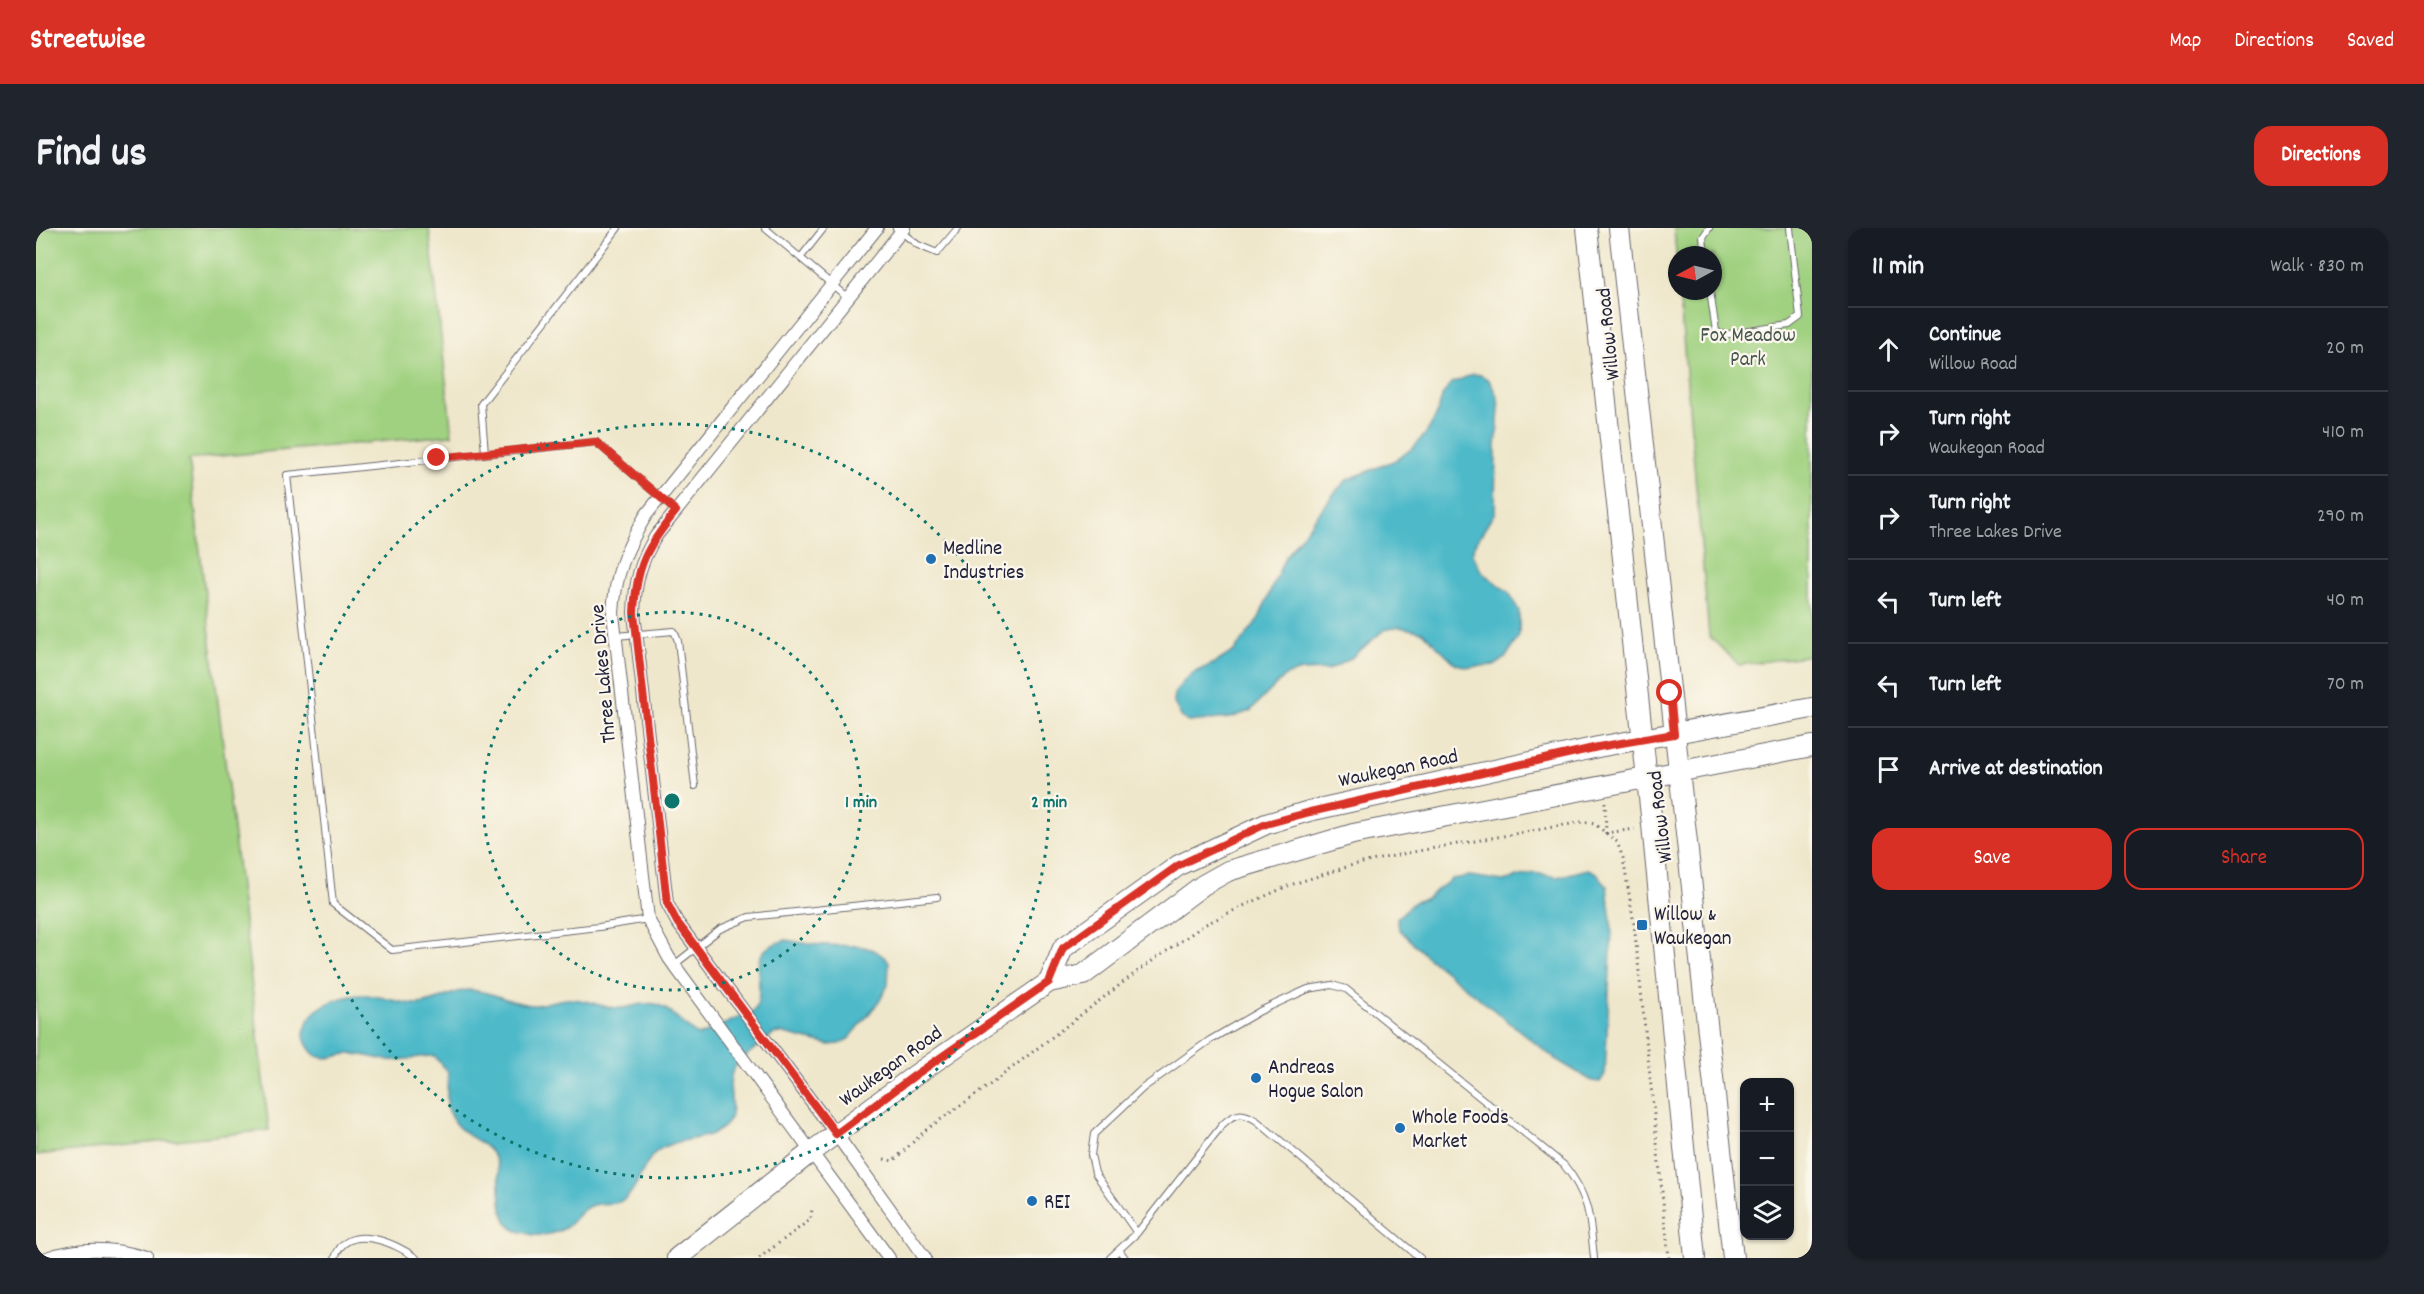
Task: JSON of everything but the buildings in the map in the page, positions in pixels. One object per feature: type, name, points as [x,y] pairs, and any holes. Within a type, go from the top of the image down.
[{"type":"main road","name":"Willow Road","points":[[1587,228],[1695,1258]]},
{"type":"main road","name":"Willow Road","points":[[1619,228],[1733,1258]]},
{"type":"main road","name":"Waukegan Road","points":[[1049,982],[1063,948],[1179,865],[1266,824],[1321,809],[1598,747],[1812,708]]},
{"type":"main road","name":"Waukegan Road","points":[[677,1258],[811,1152],[914,1076],[1049,982],[1083,975],[1203,885],[1228,871],[1353,834],[1812,746]]},
{"type":"street","name":"Three Lakes Drive","points":[[877,228],[646,515],[628,545],[614,594],[616,636],[648,919],[674,965],[889,1258]]},
{"type":"street","name":"Three Lakes Drive","points":[[900,229],[848,298],[676,511],[644,555],[635,590],[637,634],[667,903],[677,922],[836,1134],[925,1258]]},
{"type":"street","points":[[47,1258],[59,1254],[103,1248],[147,1258]]},
{"type":"lane","points":[[484,453],[481,404],[618,228]]},
{"type":"lane","points":[[765,228],[848,298]]},
{"type":"lane","points":[[801,257],[824,228]]},
{"type":"lane","points":[[900,229],[918,245],[937,253],[958,228]]},
{"type":"lane","points":[[1704,246],[1703,237],[1709,228]]},
{"type":"lane","points":[[1711,300],[1716,331],[1723,334],[1789,325],[1800,317],[1790,228]]},
{"type":"lane","points":[[648,919],[599,927],[392,950],[333,904],[286,475],[596,442],[676,511]]},
{"type":"lane","points":[[616,636],[674,631],[678,641],[695,786]]},
{"type":"lane","points":[[674,965],[720,929],[749,917],[937,897]]},
{"type":"lane","points":[[1137,1233],[1095,1173],[1090,1155],[1094,1134],[1143,1088],[1210,1040],[1296,993],[1317,986],[1338,986],[1346,989],[1564,1165],[1582,1190],[1589,1215],[1594,1258]]},
{"type":"lane","points":[[1110,1258],[1137,1233],[1223,1124],[1233,1115],[1241,1113],[1257,1121],[1420,1258]]},
{"type":"lane","points":[[335,1258],[336,1252],[357,1237],[372,1238],[403,1247],[416,1258]]},
{"type":"lane","points":[[1120,1251],[1125,1258]]},
{"type":"path","points":[[1606,812],[1606,833]]},
{"type":"path","points":[[884,1159],[893,1161],[927,1129],[987,1088],[1138,971],[1204,925],[1241,907],[1290,885],[1353,865],[1407,853],[1582,822],[1595,824],[1617,842],[1623,858],[1628,883],[1670,1258]]},
{"type":"path","points":[[1606,833],[1630,830]]},
{"type":"path","points":[[759,1258],[811,1219],[812,1208]]},
{"type":"green space","points":[[36,228],[429,228],[452,435],[189,459],[269,1130],[36,1155]]},
{"type":"green space","name":"Fox Meadow Park","points":[[1674,228],[1812,228],[1812,655],[1739,665],[1709,636],[1680,300],[1722,300],[1722,246],[1675,246]]},
{"type":"water","points":[[1473,374],[1481,375],[1489,380],[1498,398],[1495,512],[1474,546],[1472,554],[1482,572],[1509,593],[1519,611],[1519,636],[1506,657],[1496,665],[1468,667],[1456,664],[1423,632],[1399,627],[1384,630],[1350,659],[1339,665],[1327,670],[1301,671],[1285,676],[1250,711],[1230,718],[1188,722],[1182,718],[1174,703],[1175,693],[1193,673],[1234,651],[1243,640],[1259,618],[1285,557],[1336,491],[1347,480],[1398,459],[1415,446],[1427,432],[1436,416],[1443,394],[1452,383]]},
{"type":"water","points":[[1588,869],[1597,873],[1607,886],[1612,929],[1605,1074],[1600,1082],[1592,1081],[1555,1059],[1424,954],[1399,929],[1397,918],[1414,902],[1425,899],[1452,879],[1470,876],[1503,881],[1534,873],[1557,877]]},
{"type":"water","points":[[786,940],[859,946],[882,955],[889,962],[888,985],[880,1000],[849,1039],[839,1044],[829,1045],[780,1033],[773,1034],[733,1070],[730,1083],[732,1105],[730,1118],[720,1130],[702,1137],[673,1143],[656,1152],[647,1162],[627,1197],[618,1202],[588,1207],[565,1228],[557,1232],[533,1235],[518,1231],[507,1223],[502,1208],[498,1167],[494,1157],[489,1149],[467,1134],[454,1121],[447,1103],[448,1072],[434,1056],[395,1060],[354,1054],[321,1057],[312,1052],[304,1037],[306,1026],[312,1015],[324,1005],[340,999],[356,995],[370,995],[417,1004],[469,990],[486,992],[527,1005],[566,999],[577,999],[614,1008],[647,1003],[656,1004],[668,1010],[699,1036],[755,1010],[759,988],[759,960],[763,952],[772,945]]},
{"type":"place","name":"Medline Industries","points":[[931,559]]},
{"type":"place","name":"Willow & Waukegan","points":[[1642,925]]},
{"type":"place","name":"Andreas Hogue Salon","points":[[1256,1078]]},
{"type":"place","name":"Whole Foods Market","points":[[1400,1128]]},
{"type":"place","name":"REI","points":[[1032,1201]]},
{"type":"route","points":[[437,458],[596,442],[676,511],[644,555],[635,590],[634,613],[667,903],[677,922],[836,1134],[914,1076],[1049,982],[1063,948],[1179,865],[1266,824],[1310,812],[1598,747],[1674,734],[1670,693]]}]
